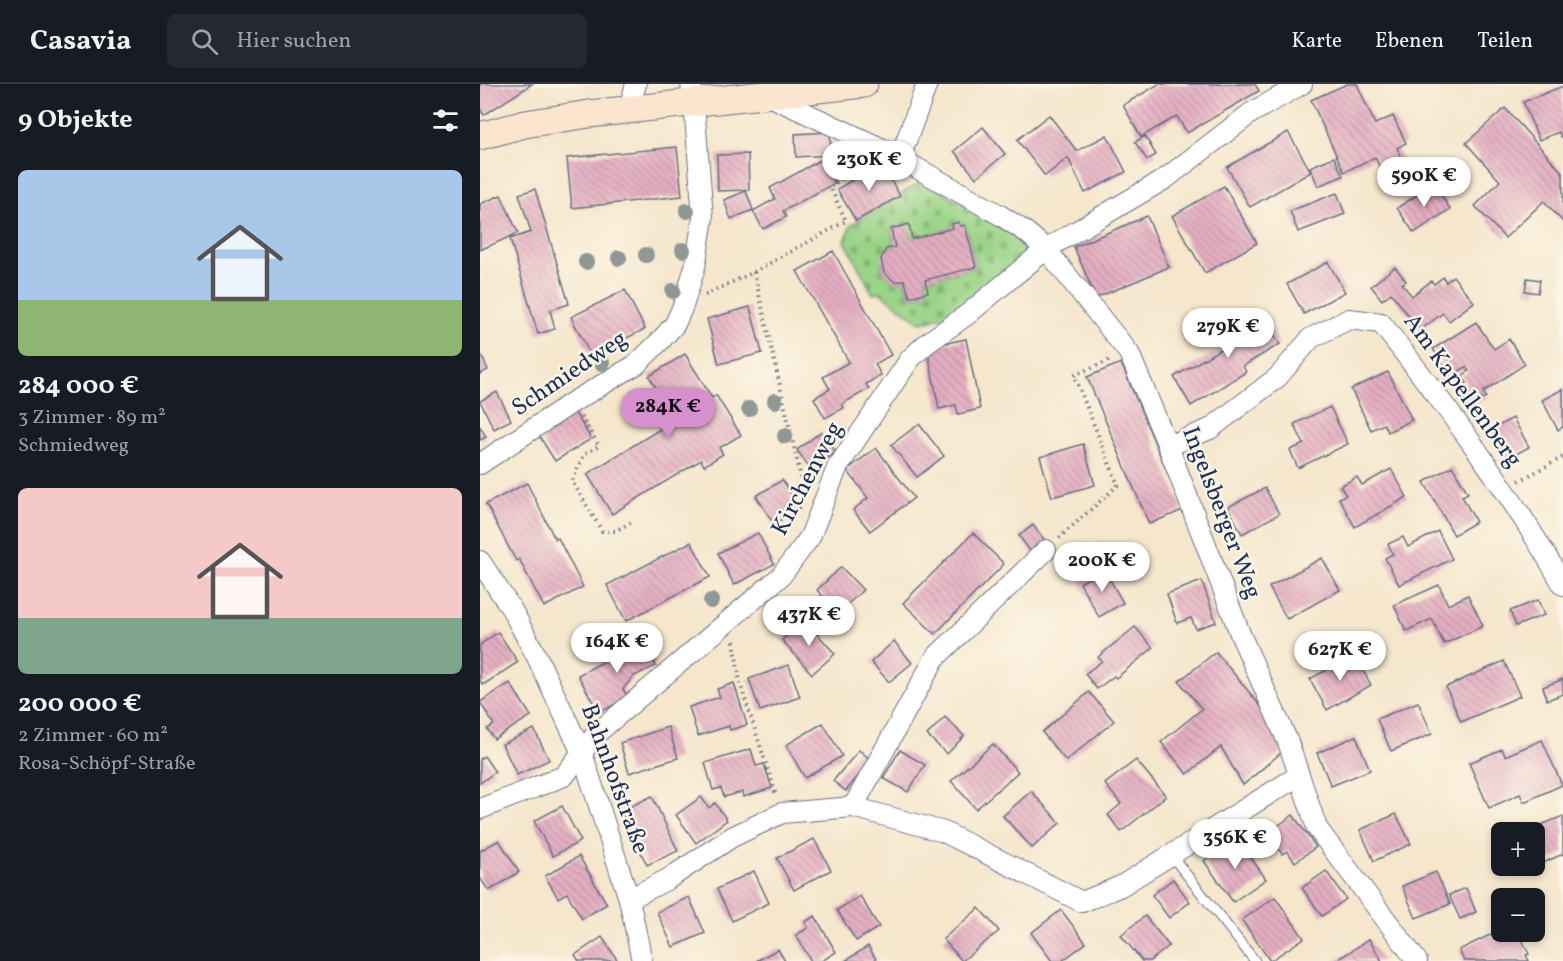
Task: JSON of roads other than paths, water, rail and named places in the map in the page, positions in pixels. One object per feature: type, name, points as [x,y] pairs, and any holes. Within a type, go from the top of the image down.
[{"type":"street","points":[[480,136],[633,97],[693,93],[765,94],[864,84]]},
{"type":"street","points":[[900,158],[927,84]]},
{"type":"street","name":"Kirchenweg","points":[[480,809],[564,776],[596,734],[781,576],[810,537],[837,468],[910,359],[926,344],[968,314],[1046,249],[1165,179],[1251,113],[1302,84]]},
{"type":"street","name":"Schmiedweg","points":[[480,464],[573,402],[636,364],[675,324],[696,267],[703,218],[693,93]]},
{"type":"street","name":"Ingelsberger Weg","points":[[765,94],[900,158],[1026,232],[1046,249],[1094,320],[1129,353],[1168,446],[1241,636],[1288,742],[1317,828],[1417,961]]},
{"type":"street","name":"Am Kapellenberg","points":[[1168,446],[1210,429],[1278,378],[1311,338],[1349,319],[1382,323],[1444,404],[1544,551],[1563,585]]},
{"type":"street","points":[[853,807],[935,658],[1046,550]]},
{"type":"street","name":"Bahnhofstraße","points":[[480,561],[506,599],[532,647],[582,753],[629,899],[642,961]]},
{"type":"street","points":[[629,899],[668,879],[732,837],[782,813],[853,807],[944,832],[1082,902],[1121,886],[1298,776]]},
{"type":"lane","points":[[1171,855],[1255,961]]}]
